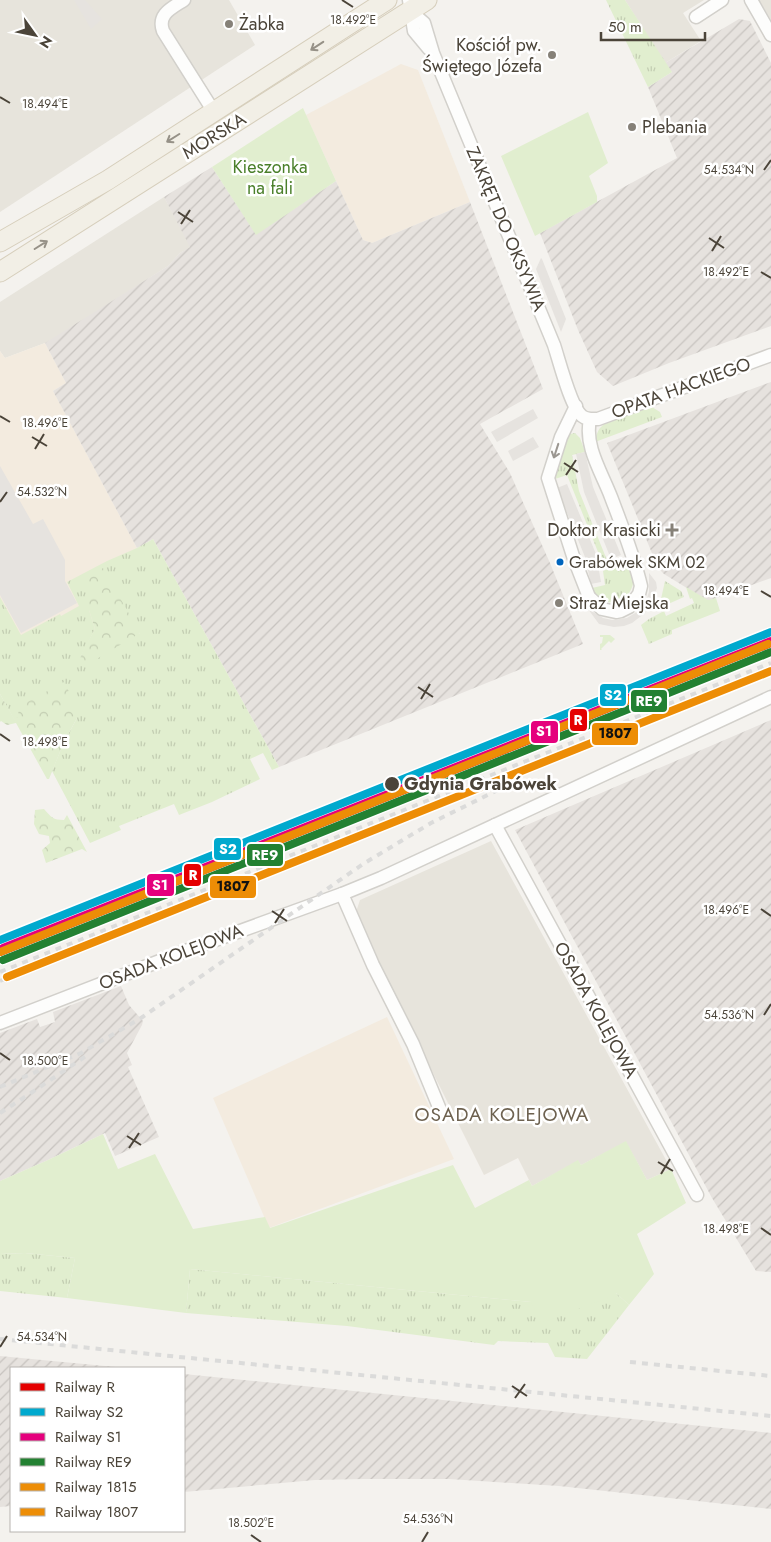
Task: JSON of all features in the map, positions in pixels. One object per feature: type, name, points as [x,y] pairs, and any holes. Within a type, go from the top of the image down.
[{"type":"main road","name":"MORSKA","points":[[0,242],[91,190],[388,0]]},
{"type":"main road","name":"MORSKA","points":[[0,272],[409,6],[427,0]]},
{"type":"street","points":[[184,0],[167,12],[162,18],[161,24],[163,31],[214,112]]},
{"type":"street","points":[[696,17],[722,0]]},
{"type":"street","points":[[752,0],[771,35]]},
{"type":"street","name":"ZAKRĘT DO OKSYWIA","points":[[409,6],[414,31],[433,53],[554,345],[569,391],[583,417],[590,420]]},
{"type":"street","name":"OPATA HACKIEGO","points":[[590,420],[598,419],[771,354]]},
{"type":"street","points":[[576,406],[561,437],[548,478],[588,597],[602,609],[616,612],[629,607],[635,601],[641,586],[611,497],[591,448],[587,430],[590,420]]},
{"type":"street","name":"OSADA KOLEJOWA","points":[[0,1023],[381,878],[771,697]]},
{"type":"street","name":"OSADA KOLEJOWA","points":[[495,825],[697,1195]]},
{"type":"street","points":[[342,894],[373,966],[413,1044],[441,1112]]},
{"type":"shaded area","points":[[0,0],[229,0],[255,45],[0,212]]},
{"type":"shaded area","points":[[74,0],[85,0],[102,19],[91,29]]},
{"type":"shaded area","points":[[625,0],[704,0],[683,13],[701,41],[665,63]]},
{"type":"shaded area","points":[[759,0],[771,0],[771,20]]},
{"type":"shaded area","points":[[739,19],[750,21],[771,63],[771,326],[669,363],[613,386],[597,372],[578,330],[540,233],[677,158],[648,87],[672,72],[665,63]]},
{"type":"shaded area","points":[[401,64],[418,70],[470,202],[372,243],[363,240],[306,115]]},
{"type":"shaded area","points":[[212,167],[256,234],[336,181],[363,240],[372,243],[470,202],[543,389],[480,424],[510,473],[583,644],[279,767],[153,539],[137,548],[53,391],[66,383],[45,343],[168,266],[180,253],[190,247],[164,197]]},
{"type":"shaded area","points":[[164,197],[191,247],[180,253],[168,266],[57,337],[5,358],[0,351],[0,302]]},
{"type":"shaded area","points":[[541,258],[566,319],[561,332],[536,269]]},
{"type":"shaded area","points":[[45,343],[66,383],[53,391],[137,548],[140,633],[0,641],[0,351],[5,358]]},
{"type":"shaded area","points":[[771,382],[771,578],[708,601],[664,574],[658,568],[607,443]]},
{"type":"shaded area","points":[[533,409],[538,418],[497,442],[491,432]]},
{"type":"shaded area","points":[[533,437],[539,447],[513,461],[508,451]]},
{"type":"shaded area","points":[[585,452],[593,487],[621,555],[611,559],[584,492],[576,454]]},
{"type":"shaded area","points":[[0,466],[33,524],[43,519],[65,560],[65,581],[77,603],[21,633],[0,595]]},
{"type":"shaded area","points":[[567,484],[596,554],[601,582],[591,584],[585,557],[557,488]]},
{"type":"shaded area","points":[[649,573],[656,582],[657,588],[651,604],[645,613],[632,623],[624,626],[614,627],[599,624],[588,609],[603,618],[612,620],[627,618],[640,610],[649,592]]},
{"type":"shaded area","points":[[771,720],[771,1272],[756,1271],[712,1198],[515,830]]},
{"type":"shaded area","points":[[491,841],[671,1169],[647,1180],[626,1142],[581,1165],[578,1161],[532,1186],[518,1158],[484,1175],[409,1025],[356,912],[360,900]]},
{"type":"shaded area","points":[[121,986],[129,1005],[143,1021],[127,1053],[132,1065],[128,1067],[159,1137],[115,1156],[105,1133],[0,1181],[0,1033],[37,1019],[40,1027],[55,1022],[53,1012]]},
{"type":"shaded area","points":[[387,1017],[454,1159],[269,1228],[213,1098]]},
{"type":"shaded area","points":[[0,1356],[116,1367],[10,1367],[10,1506],[0,1507]]},
{"type":"shaded area","points":[[185,1374],[771,1433],[771,1509],[559,1486],[449,1479],[315,1480],[185,1492]]},
{"type":"green space","points":[[606,0],[625,0],[672,72],[648,87]]},
{"type":"green space","name":"Kieszonka na fali","points":[[303,108],[336,181],[256,235],[212,167]]},
{"type":"green space","points":[[588,112],[608,163],[589,176],[597,196],[597,202],[535,236],[501,156]]},
{"type":"green space","points":[[652,407],[660,412],[662,417],[595,442],[599,430],[605,424]]},
{"type":"green space","points":[[575,433],[580,438],[585,452],[572,455],[579,491],[609,565],[601,568],[598,552],[567,475],[555,479],[567,438],[570,434]]},
{"type":"green space","points":[[153,539],[279,767],[272,770],[263,753],[250,759],[260,779],[212,802],[179,815],[174,804],[119,826],[121,830],[90,843],[52,771],[64,742],[77,718],[16,723],[0,694],[0,597],[21,635],[79,606],[67,582]],"holes":[[[89,610],[140,633],[81,656],[95,629]]]},
{"type":"green space","points":[[625,562],[634,578],[628,594],[617,602],[603,600],[597,596],[592,588],[605,585],[603,571]]},
{"type":"green space","points":[[103,568],[140,633],[85,666],[80,660],[95,629],[89,610],[85,578]]},
{"type":"green space","points":[[665,581],[681,591],[684,597],[659,608]]},
{"type":"green space","points":[[686,587],[708,600],[716,598],[720,611],[672,630],[672,634],[649,644],[641,625],[664,611],[666,616],[694,603],[692,598],[690,599]]},
{"type":"green space","points":[[600,635],[610,635],[615,639],[611,643],[609,641],[600,650],[603,637],[600,637]]},
{"type":"green space","points":[[64,682],[78,709],[77,718],[64,742],[49,779],[47,779],[16,723],[7,725],[0,722],[0,694],[16,722],[20,706]]},
{"type":"green space","points":[[44,809],[55,819],[64,820],[67,815],[87,852],[82,849],[46,863],[42,850],[50,843],[49,836],[39,834],[34,824],[35,810]]},
{"type":"green space","points":[[103,1134],[118,1169],[155,1154],[193,1229],[265,1217],[270,1228],[453,1165],[475,1208],[529,1180],[532,1186],[578,1160],[581,1165],[626,1141],[647,1180],[671,1169],[686,1203],[637,1234],[654,1274],[629,1305],[616,1293],[541,1323],[531,1302],[190,1269],[186,1313],[67,1298],[75,1258],[25,1253],[0,1254],[0,1181]]},
{"type":"green space","points":[[25,1253],[75,1258],[67,1298],[0,1291],[0,1254]]},
{"type":"green space","points":[[190,1269],[531,1302],[616,1293],[629,1305],[587,1359],[555,1357],[548,1343],[498,1341],[494,1345],[347,1326],[186,1313]]},
{"type":"railway","points":[[0,972],[771,663]]},
{"type":"railway","points":[[0,981],[771,672]]},
{"type":"railway","points":[[0,1087],[81,1053],[141,1018],[363,864],[431,823],[518,780]]},
{"type":"railway","points":[[0,1113],[86,1056]]},
{"type":"railway","points":[[0,1339],[771,1416]]},
{"type":"railway","points":[[630,1362],[771,1376]]},
{"type":"rail line","name":"S2","points":[[0,940],[771,632]]},
{"type":"rail line","name":"S1","points":[[3,948],[771,641]]},
{"type":"rail line","name":"R","points":[[0,952],[771,643]]},
{"type":"rail line","name":"1815","points":[[0,952],[768,644]]},
{"type":"rail line","name":"RE9","points":[[3,960],[771,652]]},
{"type":"rail line","name":"1807","points":[[7,977],[771,671]]},
{"type":"place","name":"Żabka","points":[[229,24]]},
{"type":"place","name":"Kościół pw. Świętego Józefa","points":[[552,55]]},
{"type":"place","name":"Plebania","points":[[632,127]]},
{"type":"place","name":"Doktor Krasicki","points":[[672,530]]},
{"type":"place","name":"Grabówek SKM 02","points":[[560,562]]},
{"type":"place","name":"Straż Miejska","points":[[559,603]]},
{"type":"place","name":"Gdynia Grabówek","points":[[392,784]]},
{"type":"district","name":"OSADA KOLEJOWA","points":[[502,1114]]}]
